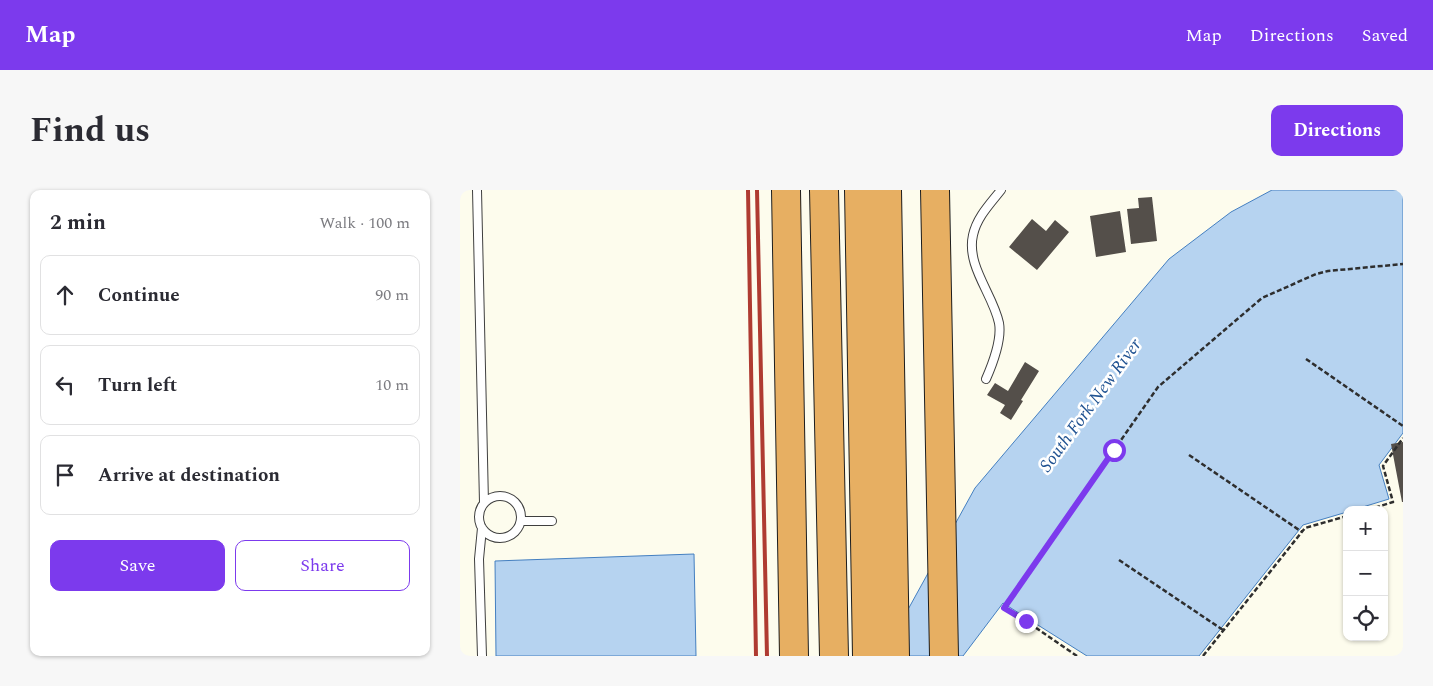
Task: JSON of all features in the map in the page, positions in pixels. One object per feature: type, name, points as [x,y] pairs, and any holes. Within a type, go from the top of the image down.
[{"type":"highway","points":[[786,190],[794,656]]},
{"type":"highway","points":[[824,190],[834,656]]},
{"type":"highway","points":[[841,190],[849,656]]},
{"type":"highway","points":[[860,190],[868,656]]},
{"type":"highway","points":[[887,190],[895,656]]},
{"type":"highway","points":[[935,190],[944,656]]},
{"type":"lane","points":[[477,190],[484,502],[479,515],[482,528],[479,559],[482,656]]},
{"type":"lane","points":[[986,379],[996,349],[1000,324],[973,258],[971,244],[978,219],[1001,190]]},
{"type":"lane","points":[[482,528],[492,537],[506,538],[517,529],[521,521],[520,509],[510,498],[496,496],[484,502]]},
{"type":"lane","points":[[521,521],[552,521]]},
{"type":"path","points":[[1077,656],[1004,608],[1158,387],[1262,298],[1316,274],[1328,271],[1403,264]]},
{"type":"path","points":[[1306,359],[1403,426]]},
{"type":"path","points":[[1380,506],[1393,502],[1383,466],[1403,438]]},
{"type":"path","points":[[1189,455],[1302,532]]},
{"type":"path","points":[[1203,656],[1305,528],[1343,517]]},
{"type":"path","points":[[1119,560],[1223,630]]},
{"type":"water","name":"South Fork New River","points":[[1272,190],[1403,190],[1403,433],[1379,465],[1389,499],[1366,506],[1343,506],[1343,513],[1303,525],[1199,656],[1087,656],[1003,603],[963,656],[867,656],[900,624],[975,488],[1169,259],[1231,212]]},
{"type":"water","points":[[694,554],[696,656],[496,656],[495,561]]},
{"type":"building","points":[[1152,197],[1157,241],[1131,244],[1127,209],[1139,208],[1138,198]]},
{"type":"building","points":[[1120,211],[1126,252],[1096,257],[1090,216]]},
{"type":"building","points":[[1032,219],[1046,231],[1055,220],[1069,232],[1037,270],[1009,247]]},
{"type":"building","points":[[1025,362],[1039,371],[1011,420],[1000,413],[1005,405],[987,395],[995,383],[1008,391]]},
{"type":"building","points":[[1403,442],[1403,502],[1402,502],[1391,444]]},
{"type":"railway","points":[[748,190],[756,656]]},
{"type":"railway","points":[[757,190],[767,656]]},
{"type":"route","points":[[1026,621],[1004,608],[1114,450]]}]
